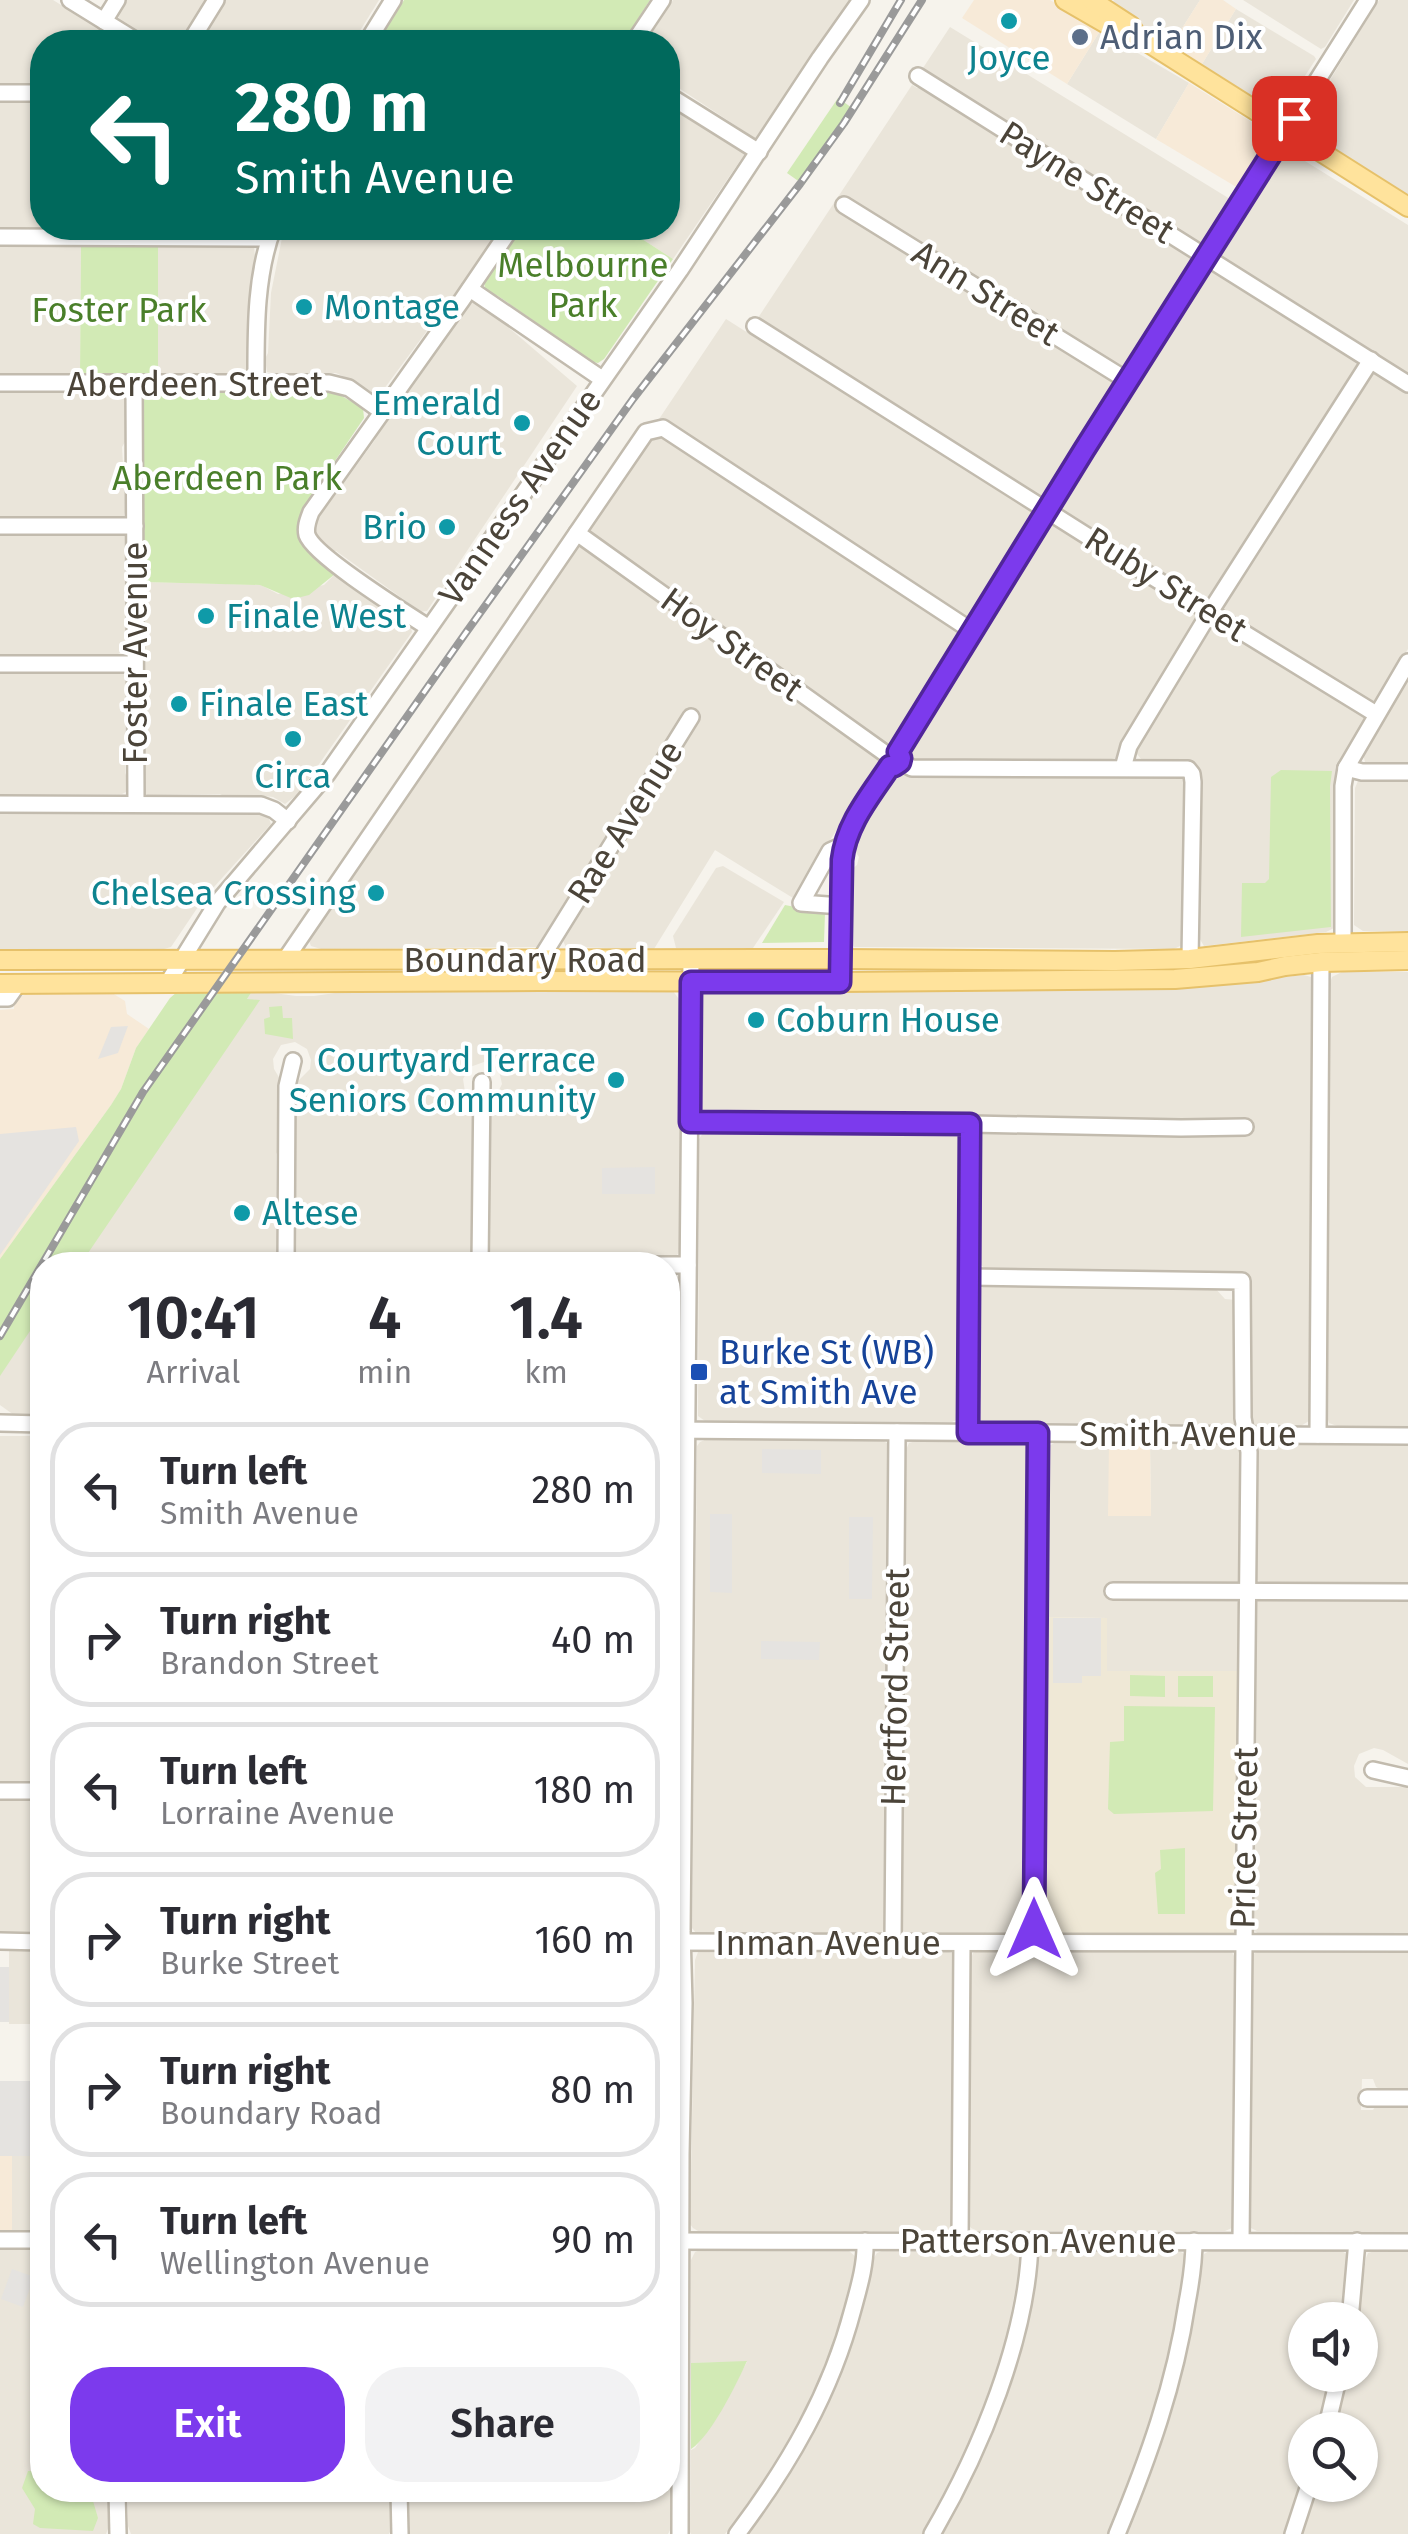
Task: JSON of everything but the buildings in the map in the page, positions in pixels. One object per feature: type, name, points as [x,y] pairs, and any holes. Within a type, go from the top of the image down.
[{"type":"main road","points":[[1066,0],[1126,35],[1136,35]]},
{"type":"main road","points":[[1091,0],[1131,26],[1136,35],[1408,207]]},
{"type":"main road","points":[[1285,966],[1334,951],[1343,942]]},
{"type":"main road","name":"Boundary Road","points":[[0,960],[1115,962],[1190,959],[1343,942],[1408,942]]},
{"type":"main road","name":"Boundary Road","points":[[9,984],[1175,979],[1321,962],[1408,960]]},
{"type":"street","points":[[70,0],[119,30]]},
{"type":"street","points":[[104,21],[117,0]]},
{"type":"street","points":[[197,30],[216,0]]},
{"type":"street","points":[[374,30],[393,0]]},
{"type":"street","points":[[642,30],[662,0]]},
{"type":"street","name":"Vanness Avenue","points":[[167,984],[218,902],[327,774],[680,270],[861,0]]},
{"type":"street","points":[[840,982],[843,845],[854,820],[1368,0]]},
{"type":"street","name":"Payne Street","points":[[918,76],[1408,384]]},
{"type":"street","points":[[0,93],[30,93]]},
{"type":"street","points":[[680,103],[759,152]]},
{"type":"street","name":"Ann Street","points":[[844,205],[1128,381]]},
{"type":"street","points":[[0,237],[30,236]]},
{"type":"street","points":[[256,382],[261,267],[269,240]]},
{"type":"street","points":[[429,628],[327,557],[310,540],[306,524],[502,240]]},
{"type":"street","points":[[470,289],[602,379]]},
{"type":"street","name":"Ruby Street","points":[[755,326],[1376,714]]},
{"type":"street","points":[[1123,768],[1129,746],[1210,612],[1370,360]]},
{"type":"street","name":"Aberdeen Street","points":[[0,383],[339,384],[381,412]]},
{"type":"street","name":"Foster Avenue","points":[[134,383],[136,804]]},
{"type":"street","name":"Vanness Avenue","points":[[285,960],[646,432],[663,428],[972,631]]},
{"type":"street","points":[[0,526],[135,526]]},
{"type":"street","name":"Hoy Street","points":[[577,534],[912,768],[1184,768],[1191,772],[1190,959]]},
{"type":"street","points":[[1343,942],[1346,768],[1408,662]]},
{"type":"street","points":[[0,664],[134,664]]},
{"type":"street","name":"Rae Avenue","points":[[539,981],[540,960],[691,717]]},
{"type":"street","points":[[1346,768],[1408,772]]},
{"type":"street","points":[[0,804],[260,804],[288,821]]},
{"type":"street","points":[[841,906],[801,904],[830,850],[843,845]]},
{"type":"street","points":[[680,1673],[686,1587],[691,960]]},
{"type":"street","points":[[1318,1435],[1321,962]]},
{"type":"street","name":"Boundary Road","points":[[0,998],[8,998],[9,984]]},
{"type":"street","points":[[286,1252],[288,1086],[293,1061]]},
{"type":"street","points":[[480,1252],[482,1082]]},
{"type":"street","points":[[690,1122],[1246,1127]]},
{"type":"street","points":[[968,1433],[970,1124]]},
{"type":"street","points":[[680,1265],[688,1265]]},
{"type":"street","name":"Price Street","points":[[970,1277],[1242,1281],[1243,1418],[1248,1452],[1241,2241]]},
{"type":"street","points":[[0,1423],[30,1424]]},
{"type":"street","name":"Smith Avenue","points":[[680,1430],[1408,1436]]},
{"type":"street","name":"Hertford Street","points":[[892,1943],[898,1432]]},
{"type":"street","points":[[1033,1943],[1038,1433]]},
{"type":"street","points":[[680,1587],[686,1587]]},
{"type":"street","points":[[1112,1591],[1408,1592]]},
{"type":"street","points":[[1374,1770],[1408,1778]]},
{"type":"street","points":[[0,1791],[30,1791]]},
{"type":"street","points":[[0,1942],[30,1942]]},
{"type":"street","name":"Inman Avenue","points":[[680,1942],[1408,1944]]},
{"type":"street","points":[[960,2241],[962,1943]]},
{"type":"street","points":[[680,1976],[684,2003],[680,2098]]},
{"type":"street","points":[[1367,2098],[1408,2098]]},
{"type":"street","points":[[0,2240],[30,2240]]},
{"type":"street","name":"Patterson Avenue","points":[[680,2241],[1408,2242]]},
{"type":"street","points":[[737,2534],[784,2468],[824,2395],[850,2323],[865,2241]]},
{"type":"street","points":[[932,2534],[966,2472],[996,2396],[1024,2294],[1030,2241]]},
{"type":"street","points":[[1117,2534],[1142,2474],[1169,2389],[1185,2318],[1194,2241]]},
{"type":"street","points":[[1352,2302],[1357,2241]]},
{"type":"street","points":[[117,2502],[118,2534]]},
{"type":"street","points":[[399,2502],[400,2534]]},
{"type":"street","points":[[679,2502],[680,2534]]},
{"type":"street","points":[[1293,2534],[1304,2502]]},
{"type":"shaded area","points":[[0,0],[53,0],[102,30],[30,30],[30,86],[0,86]]},
{"type":"shaded area","points":[[126,0],[208,0],[189,30],[132,30],[119,21]]},
{"type":"shaded area","points":[[222,0],[379,0],[360,30],[203,30]]},
{"type":"shaded area","points":[[673,0],[850,0],[673,259],[644,240],[680,240],[680,113],[736,149],[747,133],[680,89],[680,30],[654,30]]},
{"type":"shaded area","points":[[974,0],[1050,0],[1100,31],[1067,84],[962,18]]},
{"type":"shaded area","points":[[1114,0],[1200,0],[1172,44],[1111,5]]},
{"type":"shaded area","points":[[1200,0],[1223,0],[1236,9],[1202,64],[1172,44]]},
{"type":"shaded area","points":[[1243,0],[1354,0],[1321,49]]},
{"type":"shaded area","points":[[1379,0],[1408,0],[1408,195],[1305,127],[1305,121]]},
{"type":"shaded area","points":[[1236,9],[1316,59],[1284,108],[1274,110],[1202,64]]},
{"type":"shaded area","points":[[950,27],[1243,207],[1284,148],[1408,225],[1408,375],[929,75],[923,68]]},
{"type":"shaded area","points":[[1100,31],[1189,83],[1156,139],[1067,84]]},
{"type":"shaded area","points":[[1189,83],[1266,131],[1267,140],[1238,188],[1156,139]]},
{"type":"shaded area","points":[[912,85],[922,87],[1357,360],[1358,366],[1124,740],[1119,757],[914,759],[900,774],[1184,778],[1188,782],[1182,945],[1174,949],[854,947],[849,938],[851,870],[859,857],[855,851],[866,819],[890,778],[877,767],[793,898],[715,850],[654,949],[566,947],[562,939],[696,720],[684,713],[538,947],[311,946],[307,936],[726,319],[748,333]]},
{"type":"shaded area","points":[[0,98],[30,99],[30,229],[0,229]]},
{"type":"shaded area","points":[[282,240],[491,240],[455,296],[378,397],[336,373],[267,372],[271,293]]},
{"type":"shaded area","points":[[81,244],[80,374],[0,373],[0,245]]},
{"type":"shaded area","points":[[158,245],[254,245],[249,360],[244,373],[158,374]]},
{"type":"shaded area","points":[[474,302],[577,386],[427,611],[417,612],[336,551],[329,551],[316,537],[313,525],[466,307]]},
{"type":"shaded area","points":[[1375,372],[1408,390],[1408,649],[1343,756],[1337,774],[1334,928],[1204,946],[1198,936],[1201,774],[1189,761],[1141,759],[1137,748],[1369,375]]},
{"type":"shaded area","points":[[0,390],[125,392],[124,516],[0,518]]},
{"type":"shaded area","points":[[0,532],[122,533],[127,547],[125,651],[0,654]]},
{"type":"shaded area","points":[[335,574],[395,618],[404,618],[412,632],[298,794],[285,804],[264,796],[147,795],[142,788],[144,582],[261,585],[278,594],[324,585]]},
{"type":"shaded area","points":[[0,672],[125,675],[128,791],[0,794]]},
{"type":"shaded area","points":[[1408,677],[1408,764],[1365,762],[1362,750]]},
{"type":"shaded area","points":[[1364,779],[1408,779],[1408,931],[1363,931],[1354,925],[1355,788]]},
{"type":"shaded area","points":[[0,812],[260,812],[268,816],[271,824],[204,898],[171,947],[0,949]]},
{"type":"shaded area","points":[[723,866],[784,902],[753,948],[676,948],[673,936],[716,868]]},
{"type":"shaded area","points":[[1342,972],[1408,972],[1408,1427],[1337,1426],[1329,1423],[1327,1416],[1330,983],[1332,977]]},
{"type":"shaded area","points":[[1304,975],[1314,982],[1312,1419],[1301,1426],[1248,1426],[1248,1274],[988,1271],[975,1260],[977,1141],[981,1131],[1250,1132],[1250,1121],[707,1114],[700,1107],[700,999],[710,990],[1139,989]]},
{"type":"shaded area","points":[[253,990],[296,996],[349,991],[673,991],[681,1002],[679,1252],[487,1252],[489,1110],[502,1084],[499,1071],[484,1062],[470,1067],[463,1079],[474,1108],[470,1252],[295,1252],[296,1089],[310,1069],[311,1060],[307,1049],[295,1042],[281,1045],[273,1059],[280,1079],[276,1252],[81,1252]]},
{"type":"shaded area","points":[[29,992],[112,993],[125,1001],[127,1014],[149,1029],[136,1048],[111,1105],[0,1259],[0,1010],[14,1009],[14,1001]]},
{"type":"shaded area","points":[[128,1026],[118,1053],[98,1059],[111,1027]]},
{"type":"shaded area","points":[[76,1127],[79,1141],[0,1255],[0,1134]]},
{"type":"shaded area","points":[[705,1130],[959,1132],[963,1141],[959,1419],[705,1421],[698,1416],[699,1139]]},
{"type":"shaded area","points":[[655,1167],[655,1194],[602,1194],[602,1168]]},
{"type":"shaded area","points":[[988,1283],[1214,1287],[1225,1299],[1236,1300],[1240,1425],[980,1422],[975,1413],[977,1292]]},
{"type":"shaded area","points":[[30,1328],[30,1415],[14,1415],[0,1405],[0,1374]]},
{"type":"shaded area","points":[[0,1436],[30,1436],[30,1783],[0,1782]]},
{"type":"shaded area","points":[[707,1439],[884,1441],[889,1445],[886,1925],[877,1935],[704,1935],[692,1928],[697,1446]]},
{"type":"shaded area","points":[[1021,1442],[1030,1447],[1026,1928],[1019,1935],[910,1935],[901,1924],[905,1452],[909,1443]]},
{"type":"shaded area","points":[[1056,1442],[1109,1443],[1109,1516],[1151,1515],[1150,1444],[1239,1447],[1240,1578],[1231,1599],[1240,1608],[1239,1671],[1107,1671],[1107,1618],[1044,1617],[1045,1454],[1047,1447]]},
{"type":"shaded area","points":[[1109,1443],[1150,1444],[1151,1516],[1108,1516]]},
{"type":"shaded area","points":[[1265,1444],[1408,1445],[1408,1585],[1265,1584],[1257,1580],[1256,1452]]},
{"type":"shaded area","points":[[762,1449],[821,1450],[821,1474],[762,1473]]},
{"type":"shaded area","points":[[710,1514],[732,1514],[732,1593],[710,1592]]},
{"type":"shaded area","points":[[849,1517],[873,1517],[872,1599],[849,1599]]},
{"type":"shaded area","points":[[1264,1598],[1408,1599],[1408,1764],[1374,1748],[1359,1754],[1354,1766],[1355,1777],[1366,1787],[1408,1787],[1408,1935],[1260,1935],[1252,1929],[1254,1609],[1256,1602]]},
{"type":"shaded area","points":[[1044,1617],[1107,1618],[1107,1671],[1239,1671],[1236,1935],[1051,1935],[1043,1931]]},
{"type":"shaded area","points":[[1053,1618],[1101,1618],[1101,1676],[1082,1676],[1082,1683],[1053,1683]]},
{"type":"shaded area","points":[[761,1641],[820,1642],[819,1660],[761,1659]]},
{"type":"shaded area","points":[[0,1801],[30,1801],[30,1932],[0,1932]]},
{"type":"shaded area","points":[[706,1949],[952,1953],[950,2228],[693,2228],[690,2224],[695,1960],[698,1952]]},
{"type":"shaded area","points":[[9,1950],[30,1951],[30,2024],[9,2024]]},
{"type":"shaded area","points":[[978,1950],[1232,1952],[1236,1960],[1232,2228],[971,2228],[970,1961]]},
{"type":"shaded area","points":[[1260,1950],[1408,1950],[1408,2090],[1382,2090],[1373,2079],[1362,2079],[1361,2110],[1408,2105],[1408,2232],[1251,2228],[1251,1959]]},
{"type":"shaded area","points":[[0,1967],[9,1967],[9,2022],[0,2022]]},
{"type":"shaded area","points":[[0,2081],[30,2081],[30,2156],[0,2156]]},
{"type":"shaded area","points":[[0,2156],[12,2156],[12,2230],[0,2230]]},
{"type":"shaded area","points":[[12,2156],[30,2156],[30,2230],[12,2230]]},
{"type":"shaded area","points":[[0,2249],[30,2249],[30,2502],[109,2502],[109,2526],[106,2534],[0,2534]]},
{"type":"shaded area","points":[[700,2250],[848,2250],[857,2258],[844,2317],[817,2390],[770,2475],[725,2534],[690,2532],[691,2450],[713,2422],[747,2362],[691,2363],[691,2260]]},
{"type":"shaded area","points":[[884,2250],[1014,2251],[1021,2259],[996,2375],[959,2469],[924,2534],[745,2534],[794,2465],[818,2422],[851,2342],[873,2259]]},
{"type":"shaded area","points":[[1048,2250],[1176,2250],[1186,2257],[1175,2337],[1150,2430],[1108,2534],[942,2534],[965,2491],[1001,2404],[1030,2304],[1037,2259]]},
{"type":"shaded area","points":[[1211,2250],[1341,2251],[1349,2255],[1344,2302],[1288,2302],[1288,2392],[1327,2392],[1322,2412],[1288,2412],[1288,2502],[1297,2502],[1285,2534],[1125,2534],[1178,2387],[1204,2254]]},
{"type":"shaded area","points":[[1408,2251],[1408,2534],[1300,2534],[1311,2502],[1378,2502],[1378,2412],[1337,2412],[1342,2392],[1378,2392],[1378,2302],[1360,2302],[1368,2253]]},
{"type":"shaded area","points":[[12,2269],[30,2276],[23,2307],[1,2299]]},
{"type":"shaded area","points":[[128,2502],[392,2502],[389,2534],[131,2534]]},
{"type":"shaded area","points":[[407,2502],[671,2502],[668,2534],[410,2534]]},
{"type":"green space","points":[[404,0],[650,0],[631,30],[385,30]]},
{"type":"green space","points":[[838,98],[855,110],[804,185],[787,173]]},
{"type":"green space","name":"Melbourne Park","points":[[513,240],[644,240],[673,259],[598,363],[485,290],[484,281]]},
{"type":"green space","name":"Foster Park","points":[[81,244],[158,245],[158,374],[80,374]]},
{"type":"green space","name":"Aberdeen Park","points":[[147,390],[328,392],[363,408],[364,418],[312,495],[300,520],[304,546],[335,574],[309,595],[293,599],[260,585],[144,582],[141,400]]},
{"type":"green space","points":[[1281,770],[1332,771],[1331,927],[1241,937],[1242,883],[1265,883],[1269,879],[1271,777]]},
{"type":"green space","points":[[785,905],[825,913],[824,942],[762,943]]},
{"type":"green space","points":[[253,990],[247,999],[260,1000],[89,1252],[30,1252],[30,1331],[0,1376],[0,1259],[111,1105],[136,1048],[177,992]]},
{"type":"green space","points":[[282,1006],[283,1018],[292,1018],[293,1039],[265,1034],[264,1019],[270,1017],[269,1007]]},
{"type":"green space","points":[[1130,1675],[1165,1676],[1165,1697],[1130,1696]]},
{"type":"green space","points":[[1178,1676],[1213,1676],[1213,1697],[1178,1697]]},
{"type":"green space","points":[[1124,1706],[1215,1707],[1213,1811],[1114,1814],[1108,1809],[1110,1742],[1124,1741]]},
{"type":"green space","points":[[1185,1848],[1185,1914],[1158,1914],[1155,1873],[1161,1869],[1160,1850]]},
{"type":"green space","points":[[747,2361],[715,2422],[691,2449],[691,2363]]},
{"type":"green space","points":[[28,2471],[30,2471],[30,2501],[22,2488]]},
{"type":"green space","points":[[31,2502],[93,2502],[98,2518],[93,2531],[40,2528],[33,2524],[35,2509]]},
{"type":"railway","points":[[840,103],[901,0]]},
{"type":"railway","points":[[49,1252],[143,1092],[633,399],[844,123],[922,0]]},
{"type":"railway","points":[[0,1336],[30,1285]]},
{"type":"place","name":"Joyce","points":[[1009,21]]},
{"type":"place","name":"Adrian Dix","points":[[1080,37]]},
{"type":"place","name":"Montage","points":[[304,307]]},
{"type":"place","name":"Emerald Court","points":[[522,423]]},
{"type":"place","name":"Brio","points":[[447,527]]},
{"type":"place","name":"Finale West","points":[[206,616]]},
{"type":"place","name":"Finale East","points":[[179,704]]},
{"type":"place","name":"Circa","points":[[293,739]]},
{"type":"place","name":"Chelsea Crossing","points":[[376,893]]},
{"type":"place","name":"Coburn House","points":[[756,1020]]},
{"type":"place","name":"Courtyard Terrace Seniors Community","points":[[616,1080]]},
{"type":"place","name":"Altese","points":[[242,1213]]},
{"type":"place","name":"Burke St (WB) at Smith Ave","points":[[699,1372]]},
{"type":"route","points":[[1034,1929],[1038,1433],[968,1433],[970,1124],[690,1122],[691,982],[840,982],[843,845],[854,820],[890,766],[900,762],[898,752],[1294,118]]}]
